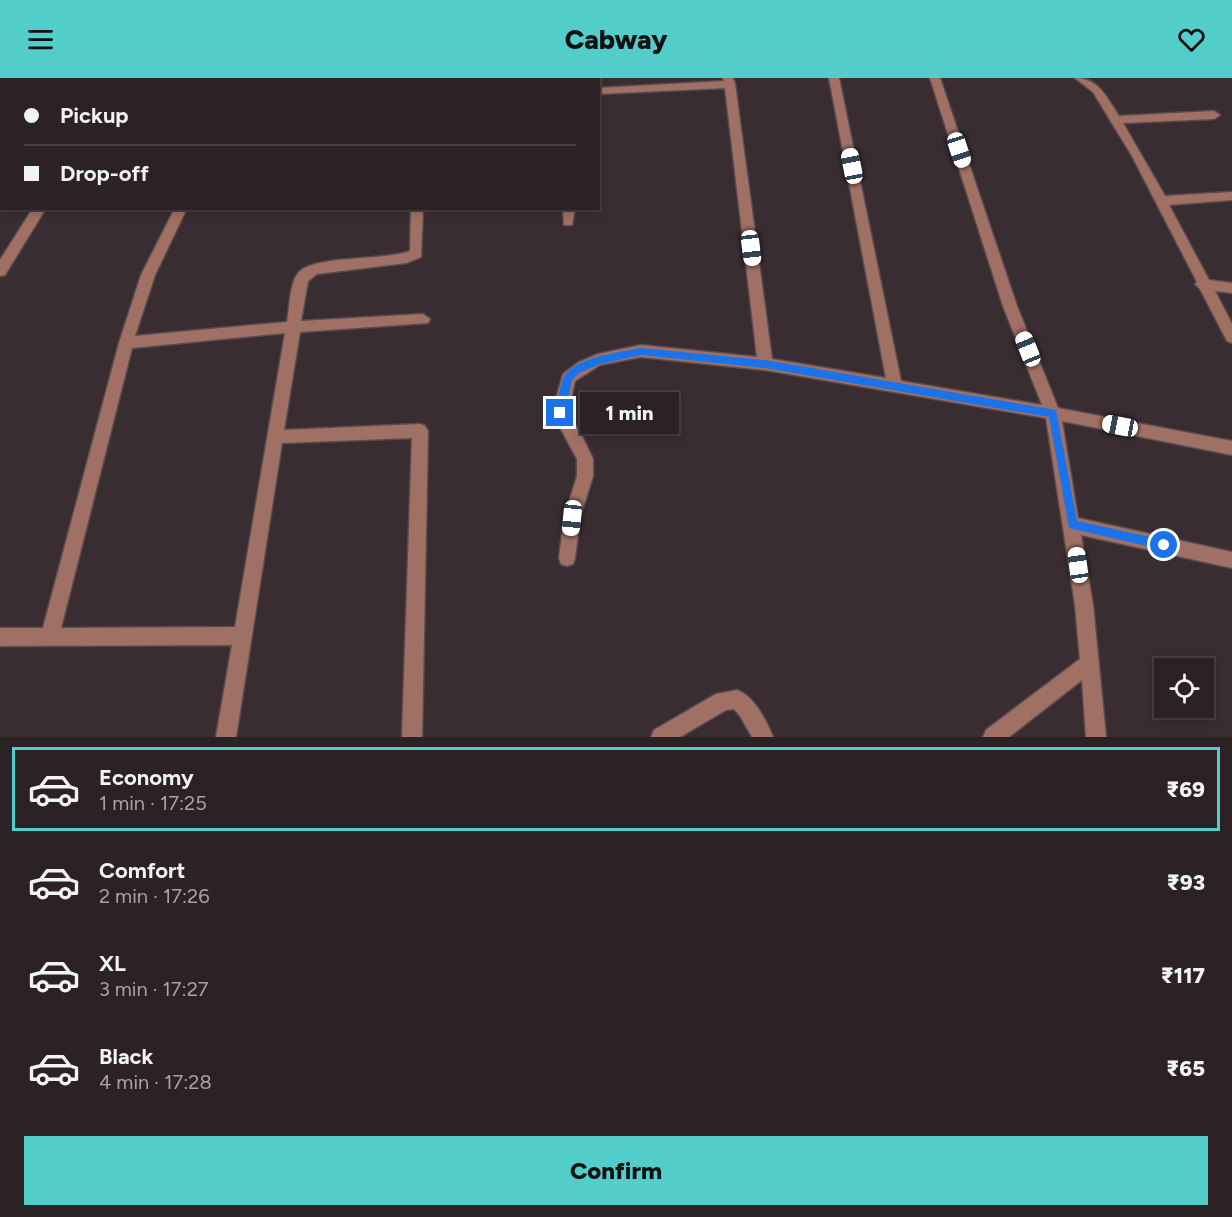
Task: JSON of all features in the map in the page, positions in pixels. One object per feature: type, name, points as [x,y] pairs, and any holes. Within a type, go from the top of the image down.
[{"type":"street","points":[[834,78],[895,387]]},
{"type":"street","points":[[935,78],[1010,306],[1053,413],[1073,525],[1084,605],[1096,737]]},
{"type":"street","points":[[1081,78],[1097,90],[1138,156],[1202,284],[1232,337]]},
{"type":"street","points":[[600,91],[729,81],[765,364]]},
{"type":"street","points":[[1115,120],[1214,115]]},
{"type":"street","points":[[1160,201],[1232,196]]},
{"type":"street","points":[[0,271],[39,210]]},
{"type":"street","points":[[49,638],[126,343],[148,274],[180,210]]},
{"type":"street","points":[[226,737],[301,281],[308,272],[314,269],[406,258],[416,254],[417,210]]},
{"type":"street","points":[[568,222],[569,210]]},
{"type":"street","points":[[1202,284],[1232,288]]},
{"type":"street","points":[[126,343],[293,327],[423,319]]},
{"type":"street","points":[[567,558],[572,518],[585,476],[585,459],[578,441],[568,429],[560,413],[568,378],[576,370],[598,360],[641,351],[765,364],[1053,413],[1232,448]]},
{"type":"street","points":[[275,437],[420,431],[412,737]]},
{"type":"street","points":[[1073,525],[1232,560]]},
{"type":"street","points":[[0,637],[243,636]]},
{"type":"street","points":[[993,737],[1089,663]]},
{"type":"street","points":[[661,737],[723,701],[736,699],[747,709],[763,737]]},
{"type":"route","points":[[560,413],[568,378],[576,370],[598,360],[641,351],[765,364],[1053,413],[1073,525],[1164,545]]}]
